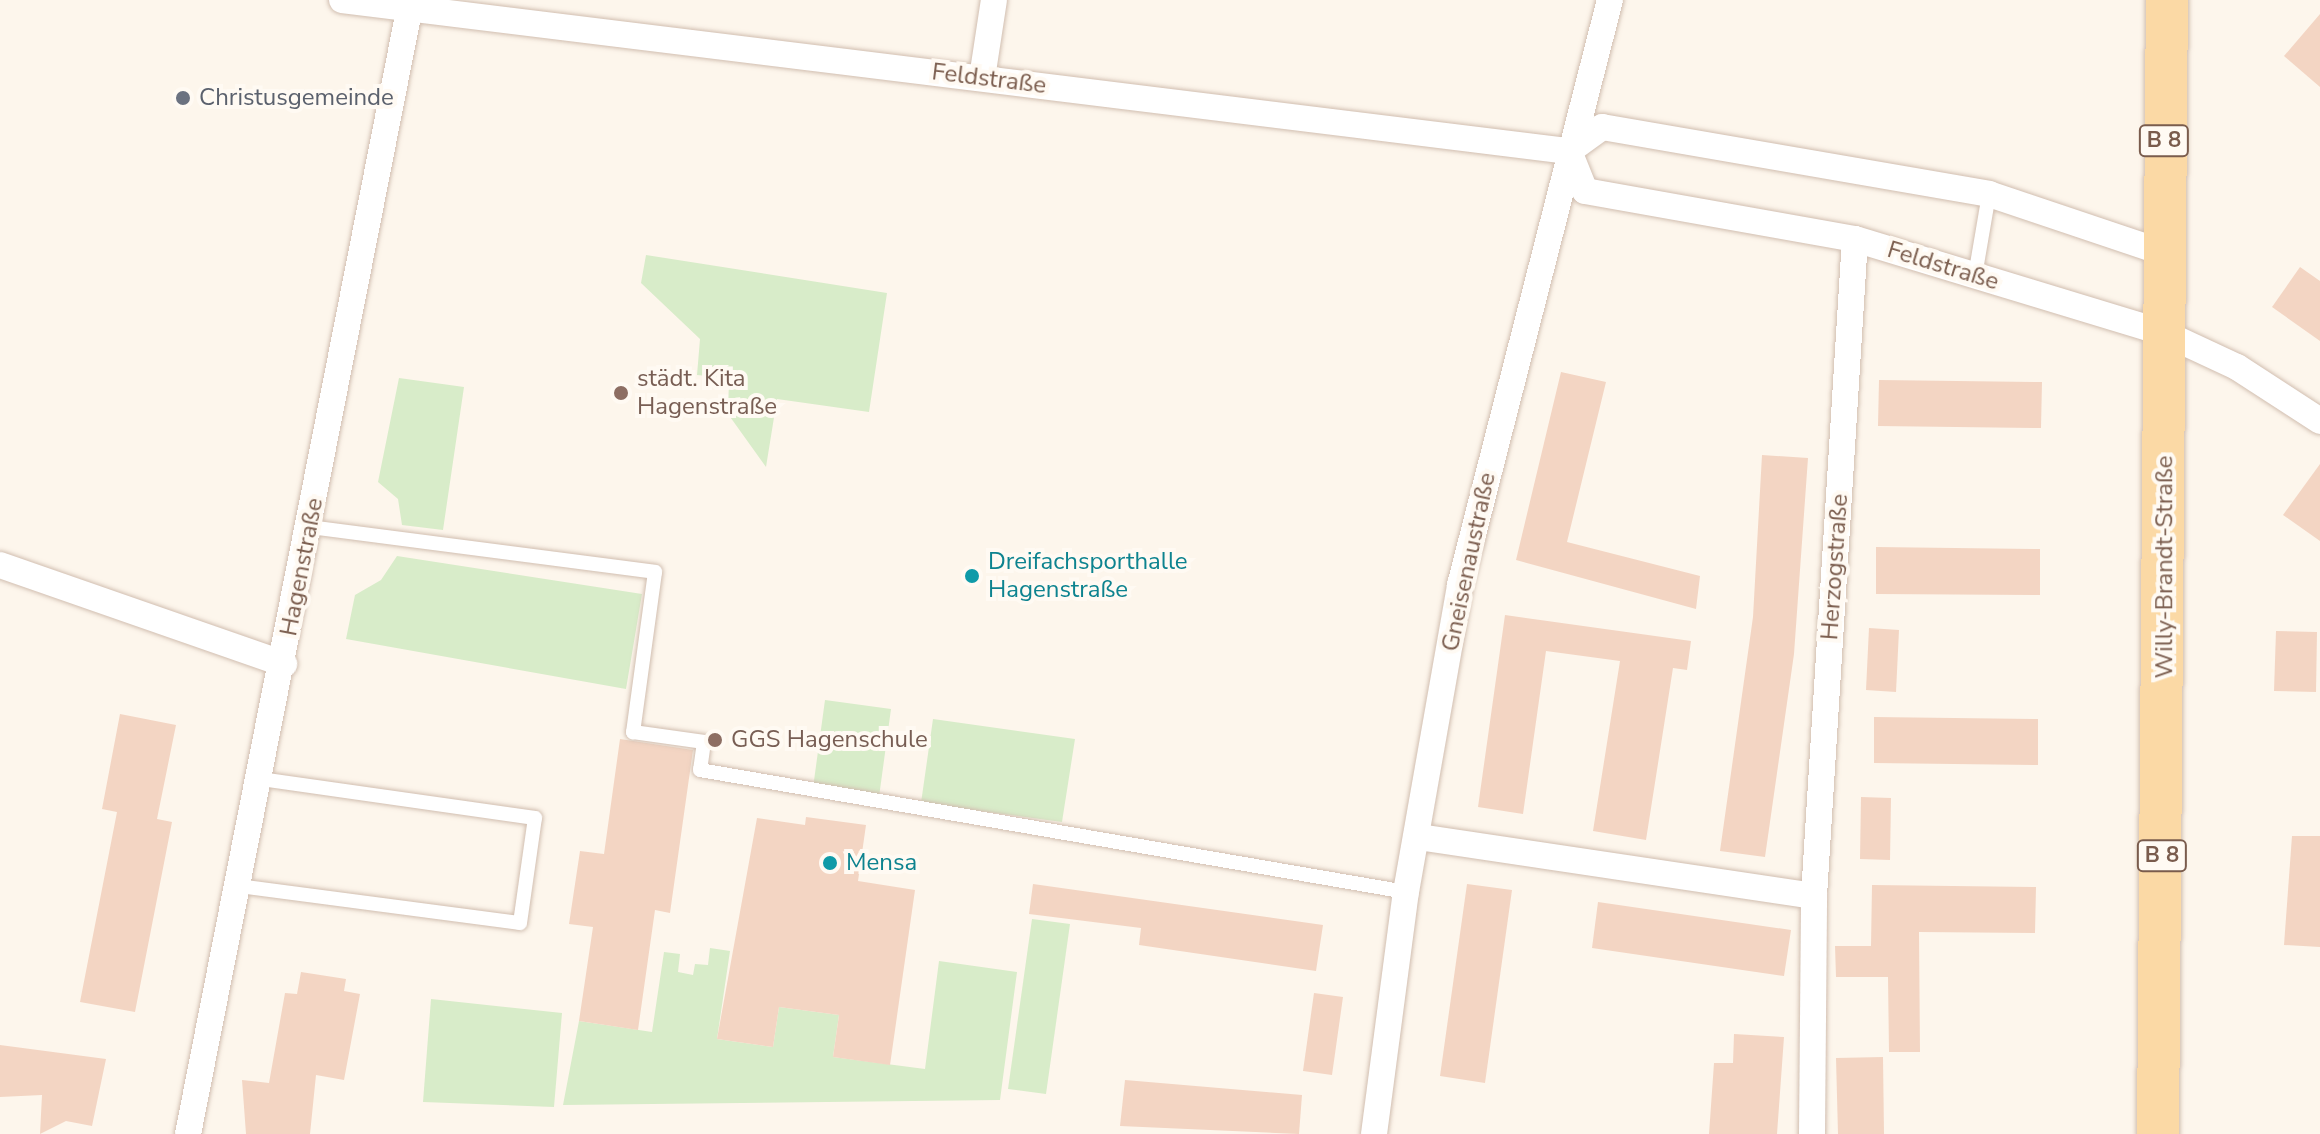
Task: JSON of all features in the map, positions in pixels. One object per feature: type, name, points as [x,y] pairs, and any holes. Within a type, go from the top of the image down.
[{"type":"main road","name":"Willy-Brandt-Straße","points":[[2158,1134],[2164,333],[2161,252],[2167,0]]},
{"type":"street","name":"Feldstraße","points":[[342,0],[410,5],[1569,151],[1585,191],[1855,239],[2164,333],[2237,367],[2320,421]]},
{"type":"street","points":[[982,78],[994,0]]},
{"type":"street","name":"Gneisenaustraße","points":[[1374,1134],[1406,892],[1419,837],[1460,585],[1610,0]]},
{"type":"street","name":"Hagenstraße","points":[[188,1134],[284,664],[410,5]]},
{"type":"street","points":[[1569,151],[1602,127],[1989,194],[2161,252]]},
{"type":"street","name":"Herzogstraße","points":[[1812,1134],[1814,896],[1855,239]]},
{"type":"street","points":[[0,565],[284,664]]},
{"type":"street","points":[[1419,837],[1814,896]]},
{"type":"lane","points":[[1975,276],[1989,194]]},
{"type":"lane","points":[[310,527],[655,572],[633,732],[704,742],[700,770],[1406,892]]},
{"type":"lane","points":[[239,886],[520,923],[535,818],[260,779]]},
{"type":"green space","points":[[646,255],[887,293],[869,412],[777,399],[766,467],[728,414],[729,378],[697,375],[700,339],[641,283]]},
{"type":"green space","points":[[399,378],[464,387],[443,530],[402,525],[398,499],[378,482]]},
{"type":"green space","points":[[397,556],[642,594],[626,689],[346,639],[355,595],[381,580]]},
{"type":"green space","points":[[825,700],[891,709],[879,797],[813,788]]},
{"type":"green space","points":[[933,719],[1075,739],[1062,822],[921,803]]},
{"type":"green space","points":[[1032,919],[1070,924],[1046,1094],[1008,1089]]},
{"type":"green space","points":[[710,948],[730,951],[717,1039],[773,1047],[779,1007],[839,1015],[833,1057],[925,1069],[939,961],[1017,972],[1000,1100],[563,1105],[579,1021],[652,1032],[664,952],[680,954],[678,972],[693,975],[695,964],[708,965]]},
{"type":"green space","points":[[431,999],[562,1013],[554,1107],[423,1102]]},
{"type":"building","points":[[2320,14],[2320,87],[2284,56]]},
{"type":"building","points":[[2300,267],[2320,281],[2320,341],[2272,307]]},
{"type":"building","points":[[1561,372],[1606,382],[1567,542],[1700,576],[1696,609],[1516,560]]},
{"type":"building","points":[[1879,380],[2042,382],[2041,428],[1878,426]]},
{"type":"building","points":[[1762,455],[1808,458],[1794,654],[1765,857],[1720,851],[1753,617]]},
{"type":"building","points":[[2320,464],[2320,541],[2283,515]]},
{"type":"building","points":[[1876,547],[2040,549],[2040,595],[1876,594]]},
{"type":"building","points":[[1505,615],[1691,641],[1687,670],[1673,668],[1646,840],[1593,831],[1620,661],[1546,651],[1523,814],[1478,807]]},
{"type":"building","points":[[1869,628],[1899,630],[1896,692],[1866,690]]},
{"type":"building","points":[[2276,631],[2317,632],[2316,692],[2274,691]]},
{"type":"building","points":[[120,714],[176,725],[157,819],[172,822],[135,1012],[80,1002],[117,812],[102,809]]},
{"type":"building","points":[[1874,717],[2038,719],[2038,765],[1874,763]]},
{"type":"building","points":[[620,739],[693,750],[670,913],[655,910],[638,1030],[579,1021],[593,927],[569,924],[580,851],[604,854]]},
{"type":"building","points":[[1861,797],[1891,798],[1890,860],[1860,859]]},
{"type":"building","points":[[806,817],[866,825],[858,881],[915,890],[890,1065],[833,1057],[839,1015],[779,1007],[773,1047],[717,1039],[757,818],[805,825]]},
{"type":"building","points":[[2292,836],[2320,836],[2320,947],[2284,945]]},
{"type":"building","points":[[1033,884],[1323,925],[1316,971],[1139,945],[1141,928],[1029,914]]},
{"type":"building","points":[[1467,884],[1512,890],[1485,1083],[1440,1076]]},
{"type":"building","points":[[1872,885],[2036,887],[2035,933],[1919,932],[1920,1052],[1889,1052],[1888,977],[1836,977],[1835,946],[1871,946]]},
{"type":"building","points":[[1598,902],[1791,930],[1784,976],[1592,948]]},
{"type":"building","points":[[301,972],[346,979],[344,991],[360,994],[344,1080],[316,1075],[310,1134],[246,1134],[242,1080],[269,1083],[285,993],[297,994]]},
{"type":"building","points":[[1314,993],[1343,997],[1332,1075],[1303,1071]]},
{"type":"building","points":[[1734,1034],[1784,1037],[1777,1134],[1709,1134],[1714,1063],[1733,1063]]},
{"type":"building","points":[[0,1045],[106,1059],[92,1126],[66,1121],[40,1134],[42,1095],[0,1097]]},
{"type":"building","points":[[1883,1057],[1884,1134],[1838,1134],[1836,1058]]},
{"type":"building","points":[[1125,1080],[1302,1095],[1299,1134],[1120,1126]]},
{"type":"place","name":"Christusgemeinde","points":[[183,98]]},
{"type":"place","name":"städt. Kita Hagenstraße","points":[[621,393]]},
{"type":"place","name":"Dreifachsporthalle Hagenstraße","points":[[972,576]]},
{"type":"place","name":"GGS Hagenschule","points":[[715,740]]},
{"type":"place","name":"Mensa","points":[[830,863]]}]
